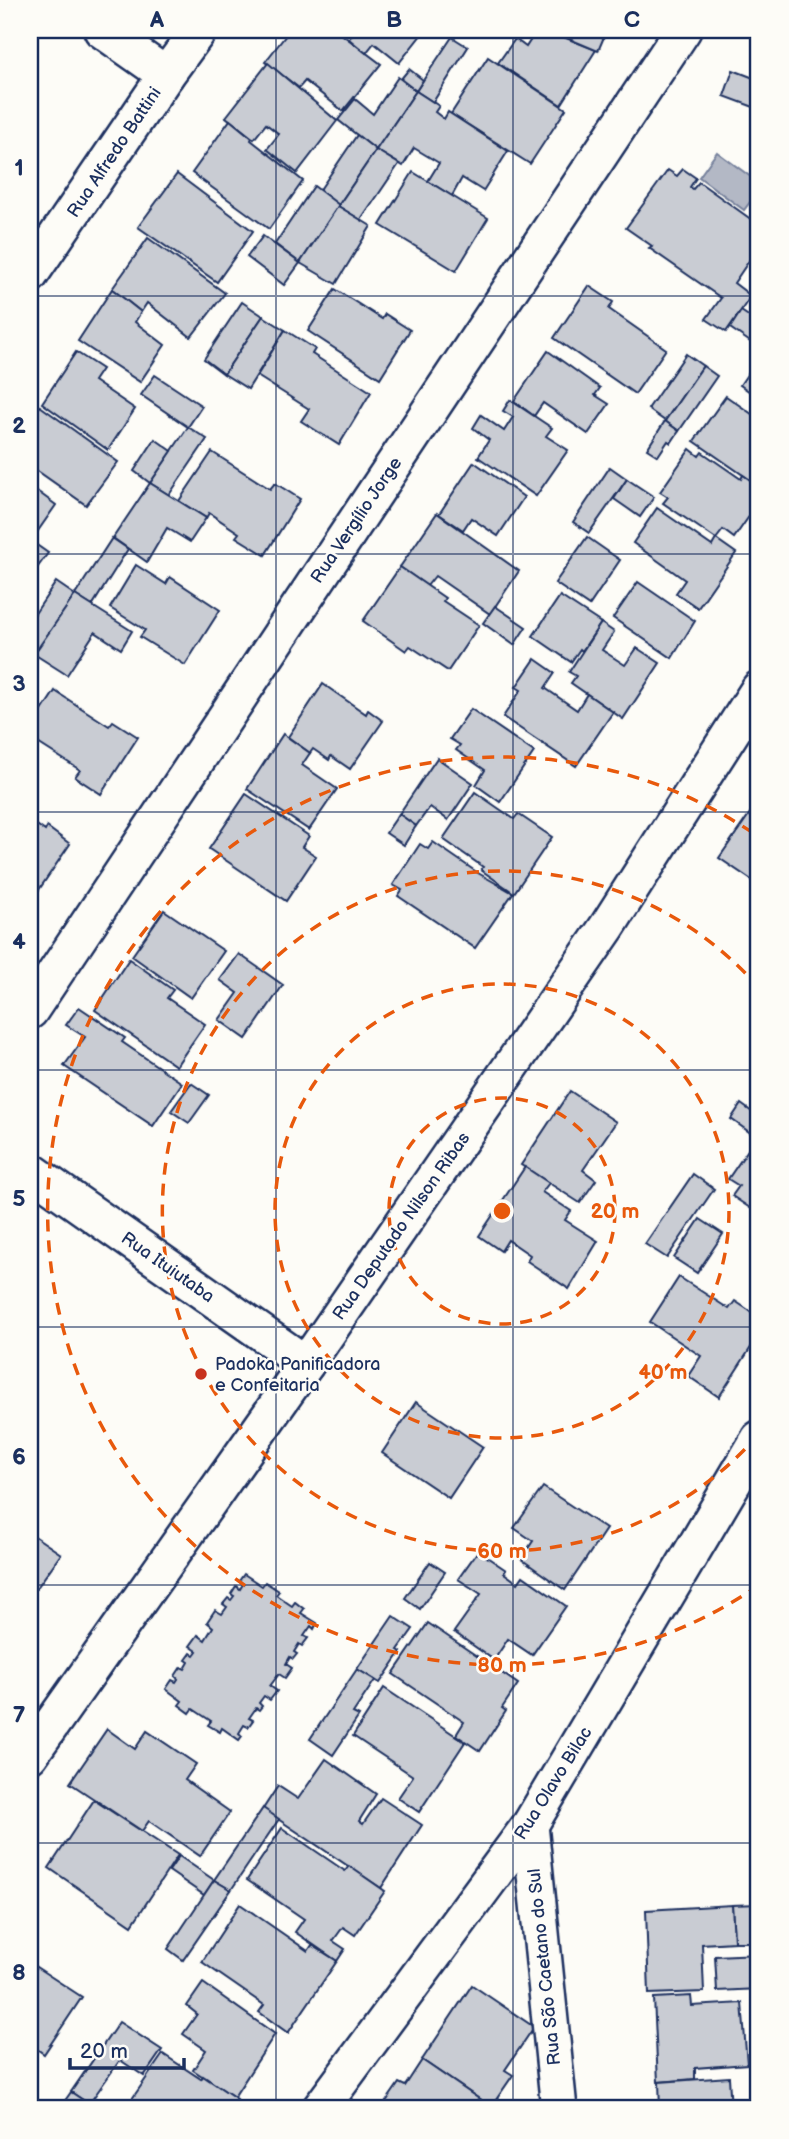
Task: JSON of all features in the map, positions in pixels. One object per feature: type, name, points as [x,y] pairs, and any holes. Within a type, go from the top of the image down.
[{"type":"street","points":[[102,30],[166,75]]},
{"type":"street","name":"Rua Alfredo Battini","points":[[30,275],[166,75],[200,30]]},
{"type":"street","name":"Rua Vergílio Jorge","points":[[30,1011],[683,30]]},
{"type":"street","name":"Rua Deputado Nilson Ribas","points":[[30,1755],[306,1364],[607,927],[759,689]]},
{"type":"street","name":"Rua Ituiutaba","points":[[30,1170],[306,1364]]},
{"type":"street","name":"Rua Olavo Bilac","points":[[320,2109],[530,1825],[759,1439]]},
{"type":"street","name":"Rua São Caetano do Sul","points":[[530,1825],[559,2109]]},
{"type":"shaded area","points":[[717,152],[759,183],[759,190],[744,210],[699,177]]},
{"type":"building","points":[[290,30],[336,30],[381,64],[343,111],[305,81],[299,88],[265,62]]},
{"type":"building","points":[[355,30],[425,30],[399,63],[374,43],[366,53],[349,39]]},
{"type":"building","points":[[537,30],[546,30],[596,50],[561,105],[498,63],[515,39],[526,47]]},
{"type":"building","points":[[570,30],[607,30],[598,51],[567,38]]},
{"type":"building","points":[[452,37],[468,47],[433,102],[416,91]]},
{"type":"building","points":[[488,57],[566,109],[530,164],[451,114]]},
{"type":"building","points":[[268,63],[337,121],[297,173],[267,149],[279,134],[266,124],[254,139],[226,117]]},
{"type":"building","points":[[409,69],[423,80],[416,91],[400,80]]},
{"type":"building","points":[[733,70],[759,80],[759,109],[724,96]]},
{"type":"building","points":[[398,77],[416,91],[376,150],[338,120],[355,99],[373,114]]},
{"type":"building","points":[[416,91],[439,106],[435,112],[444,119],[448,112],[508,151],[483,191],[462,178],[452,196],[428,181],[439,163],[414,148],[403,166],[376,150]]},
{"type":"building","points":[[230,120],[303,181],[269,229],[192,173]]},
{"type":"building","points":[[357,135],[376,150],[338,206],[319,191]]},
{"type":"building","points":[[376,150],[399,164],[361,220],[338,206]]},
{"type":"building","points":[[683,169],[696,178],[690,187],[693,189],[699,182],[759,225],[759,246],[734,283],[751,296],[726,332],[706,319],[721,298],[649,248],[652,246],[626,228],[668,170],[677,176]]},
{"type":"building","points":[[413,172],[488,218],[456,271],[380,225]]},
{"type":"building","points":[[177,174],[253,231],[217,282],[138,227]]},
{"type":"building","points":[[314,186],[339,205],[300,263],[275,244]]},
{"type":"building","points":[[338,206],[371,226],[336,284],[300,263]]},
{"type":"building","points":[[263,236],[300,263],[284,285],[247,257]]},
{"type":"building","points":[[148,238],[225,293],[191,337],[147,303],[141,312],[112,289]]},
{"type":"building","points":[[589,286],[613,302],[609,309],[666,349],[635,394],[554,338]]},
{"type":"building","points":[[112,289],[141,312],[135,322],[165,345],[140,382],[78,341]]},
{"type":"building","points":[[335,289],[382,319],[385,314],[410,330],[380,378],[308,331]]},
{"type":"building","points":[[242,302],[263,316],[224,374],[204,359]]},
{"type":"building","points":[[741,311],[759,323],[759,342],[756,346],[730,328]]},
{"type":"building","points":[[263,316],[285,330],[248,389],[224,374]]},
{"type":"building","points":[[285,330],[315,349],[312,354],[371,392],[339,445],[301,421],[309,409],[257,376]]},
{"type":"building","points":[[548,351],[600,388],[595,395],[609,404],[588,434],[543,403],[534,416],[514,401]]},
{"type":"building","points":[[76,352],[102,369],[94,381],[135,409],[108,450],[42,403]]},
{"type":"building","points":[[686,354],[703,366],[665,421],[648,409]]},
{"type":"building","points":[[759,357],[759,398],[740,385]]},
{"type":"building","points":[[703,366],[717,376],[679,431],[665,421]]},
{"type":"building","points":[[155,375],[202,406],[188,427],[141,395]]},
{"type":"building","points":[[726,396],[759,419],[759,486],[694,441]]},
{"type":"building","points":[[510,400],[552,428],[546,436],[568,450],[536,496],[478,457],[489,440],[473,428],[481,415],[504,431],[513,417],[503,411]]},
{"type":"building","points":[[40,406],[118,462],[86,505],[36,470],[30,479],[30,420]]},
{"type":"building","points":[[665,421],[679,431],[658,456],[647,449]]},
{"type":"building","points":[[188,427],[207,439],[169,495],[150,483]]},
{"type":"building","points":[[155,439],[172,451],[150,483],[134,471]]},
{"type":"building","points":[[690,449],[699,456],[702,452],[741,479],[743,475],[759,486],[759,502],[734,538],[723,530],[716,539],[663,503],[668,497],[660,492]]},
{"type":"building","points":[[212,452],[270,489],[275,483],[300,499],[265,555],[236,537],[239,533],[209,513],[206,518],[179,501]]},
{"type":"building","points":[[474,462],[524,497],[498,536],[471,518],[463,530],[439,514]]},
{"type":"building","points":[[610,467],[627,479],[589,533],[573,522]]},
{"type":"building","points":[[627,479],[654,497],[640,517],[614,499]]},
{"type":"building","points":[[150,483],[206,518],[190,542],[167,528],[147,562],[113,538]]},
{"type":"building","points":[[30,486],[56,505],[31,541],[48,553],[37,568],[30,563]]},
{"type":"building","points":[[657,508],[712,546],[716,539],[736,553],[698,608],[676,593],[685,580],[633,543]]},
{"type":"building","points":[[437,513],[519,571],[490,614],[435,576],[427,586],[400,567]]},
{"type":"building","points":[[587,537],[620,560],[589,606],[555,583]]},
{"type":"building","points":[[112,538],[128,549],[92,606],[75,595]]},
{"type":"building","points":[[136,565],[166,584],[170,577],[220,610],[185,665],[140,637],[145,630],[110,608]]},
{"type":"building","points":[[400,567],[479,625],[448,671],[410,646],[406,651],[363,621]]},
{"type":"building","points":[[56,582],[75,595],[35,654],[30,650],[30,621]]},
{"type":"building","points":[[638,582],[695,621],[672,658],[613,618]]},
{"type":"building","points":[[75,595],[132,631],[121,649],[95,632],[67,675],[34,654]]},
{"type":"building","points":[[560,596],[601,623],[571,662],[533,636]]},
{"type":"building","points":[[495,606],[526,627],[514,645],[483,623]]},
{"type":"building","points":[[601,623],[614,632],[602,650],[625,665],[637,648],[660,663],[623,719],[571,683],[576,676],[569,672]]},
{"type":"building","points":[[535,659],[555,673],[545,688],[577,710],[587,694],[613,712],[576,766],[503,717],[521,690],[516,687]]},
{"type":"building","points":[[323,684],[366,714],[368,710],[383,721],[350,769],[331,756],[329,760],[313,749],[310,753],[288,737]]},
{"type":"building","points":[[55,691],[109,726],[113,721],[138,737],[101,794],[75,777],[80,770],[30,738],[30,729]]},
{"type":"building","points":[[471,709],[534,752],[500,802],[476,785],[485,770],[456,750],[460,745],[450,739]]},
{"type":"building","points":[[283,734],[310,753],[302,765],[337,789],[309,830],[247,789]]},
{"type":"building","points":[[437,758],[473,783],[448,820],[430,807],[416,826],[399,814]]},
{"type":"building","points":[[475,792],[514,819],[518,814],[552,837],[514,893],[443,839]]},
{"type":"building","points":[[246,794],[309,836],[302,847],[316,856],[286,901],[209,849]]},
{"type":"building","points":[[753,809],[759,813],[759,885],[719,858]]},
{"type":"building","points":[[399,814],[416,826],[404,845],[386,833]]},
{"type":"building","points":[[30,820],[45,831],[47,827],[70,844],[34,897],[30,894]]},
{"type":"building","points":[[433,842],[513,893],[475,948],[398,896],[402,890],[393,885],[420,844],[428,849]]},
{"type":"building","points":[[164,910],[224,951],[191,998],[132,956]]},
{"type":"building","points":[[239,954],[283,985],[246,1039],[219,1020],[238,993],[220,980]]},
{"type":"building","points":[[129,959],[173,990],[167,998],[205,1024],[176,1066],[95,1010]]},
{"type":"building","points":[[79,1007],[125,1038],[122,1042],[182,1083],[153,1126],[64,1066],[85,1037],[66,1025]]},
{"type":"building","points":[[191,1083],[209,1095],[189,1123],[171,1111]]},
{"type":"building","points":[[570,1091],[616,1122],[583,1170],[596,1180],[580,1203],[521,1165]]},
{"type":"building","points":[[741,1104],[759,1117],[759,1139],[731,1119]]},
{"type":"building","points":[[752,1144],[759,1149],[759,1214],[732,1196],[739,1186],[728,1179]]},
{"type":"building","points":[[525,1167],[549,1183],[542,1192],[571,1211],[565,1220],[598,1241],[569,1289],[527,1261],[530,1255],[508,1240],[501,1251],[479,1236]]},
{"type":"building","points":[[693,1174],[714,1189],[667,1258],[645,1244]]},
{"type":"building","points":[[700,1219],[723,1234],[697,1273],[674,1258]]},
{"type":"building","points":[[679,1277],[729,1309],[735,1301],[759,1317],[759,1335],[719,1397],[688,1376],[701,1356],[650,1322]]},
{"type":"building","points":[[416,1402],[483,1447],[449,1498],[382,1453]]},
{"type":"building","points":[[543,1487],[606,1529],[565,1590],[521,1559],[533,1541],[514,1528]]},
{"type":"building","points":[[30,1533],[61,1554],[36,1589],[30,1584]]},
{"type":"building","points":[[478,1551],[506,1570],[504,1573],[518,1583],[523,1576],[566,1606],[532,1655],[508,1639],[494,1660],[454,1632],[481,1594],[458,1579]]},
{"type":"building","points":[[430,1562],[445,1572],[420,1609],[405,1598]]},
{"type":"building","points":[[244,1574],[262,1586],[265,1582],[279,1591],[276,1595],[292,1606],[295,1602],[304,1609],[301,1613],[317,1623],[314,1629],[311,1626],[304,1636],[308,1638],[302,1646],[299,1644],[294,1652],[297,1654],[293,1659],[290,1657],[286,1664],[292,1668],[285,1678],[279,1674],[270,1686],[277,1691],[270,1700],[264,1696],[259,1703],[262,1706],[259,1710],[256,1708],[249,1718],[253,1720],[248,1727],[244,1725],[239,1733],[242,1736],[239,1740],[222,1728],[220,1732],[208,1725],[211,1721],[193,1709],[190,1713],[179,1705],[182,1701],[166,1689],[172,1680],[176,1682],[178,1679],[175,1676],[181,1667],[185,1669],[189,1662],[186,1660],[191,1653],[194,1655],[197,1651],[190,1646],[198,1635],[205,1640],[213,1627],[207,1622],[215,1610],[222,1614],[227,1607],[223,1604],[234,1596],[231,1594],[236,1586],[240,1589],[243,1584],[239,1581]]},
{"type":"building","points":[[393,1616],[413,1629],[380,1683],[357,1669]]},
{"type":"building","points":[[428,1623],[518,1684],[502,1708],[506,1711],[480,1751],[456,1735],[464,1722],[393,1674]]},
{"type":"building","points":[[357,1669],[375,1680],[353,1713],[359,1716],[333,1755],[310,1739]]},
{"type":"building","points":[[384,1688],[465,1742],[419,1812],[398,1798],[413,1776],[353,1736]]},
{"type":"building","points":[[107,1729],[135,1749],[147,1731],[196,1764],[185,1780],[230,1812],[200,1856],[149,1821],[142,1831],[70,1783]]},
{"type":"building","points":[[326,1759],[376,1794],[359,1821],[363,1824],[381,1798],[422,1825],[381,1888],[263,1809],[278,1786],[298,1799]]},
{"type":"building","points":[[94,1800],[178,1855],[132,1925],[49,1868]]},
{"type":"building","points":[[263,1808],[279,1819],[231,1890],[214,1880]]},
{"type":"building","points":[[282,1828],[345,1871],[349,1866],[385,1891],[355,1935],[343,1927],[333,1941],[345,1949],[337,1961],[295,1932],[304,1919],[247,1880]]},
{"type":"building","points":[[179,1856],[214,1880],[204,1895],[169,1871]]},
{"type":"building","points":[[214,1880],[231,1890],[183,1960],[168,1949]]},
{"type":"building","points":[[240,1904],[308,1951],[312,1945],[337,1961],[288,2033],[259,2012],[264,2005],[202,1962]]},
{"type":"building","points":[[759,1904],[759,1942],[734,1942],[732,1905]]},
{"type":"building","points":[[732,1905],[734,1942],[702,1944],[704,1992],[649,1994],[646,1910]]},
{"type":"building","points":[[759,1954],[759,1989],[717,1991],[715,1956]]},
{"type":"building","points":[[30,1963],[82,1997],[44,2054],[30,2044]]},
{"type":"building","points":[[203,1983],[275,2034],[234,2097],[193,2070],[206,2050],[183,2034],[197,2014],[187,2006]]},
{"type":"building","points":[[472,1985],[534,2027],[505,2070],[513,2075],[491,2107],[422,2060]]},
{"type":"building","points":[[691,1996],[692,2006],[742,2003],[747,2064],[695,2068],[695,2079],[658,2082],[654,1998]]},
{"type":"building","points":[[119,2022],[162,2050],[144,2076],[120,2060],[89,2104],[71,2092]]},
{"type":"building","points":[[163,2054],[237,2099],[230,2109],[125,2109]]},
{"type":"building","points":[[422,2060],[488,2105],[485,2109],[381,2109],[399,2083],[405,2086]]},
{"type":"building","points":[[729,2077],[731,2109],[660,2109],[659,2082]]},
{"type":"building","points":[[71,2092],[89,2104],[86,2109],[59,2109]]},
{"type":"place","name":"Padoka Panificadora e Confeitaria","points":[[201,1374]]}]
